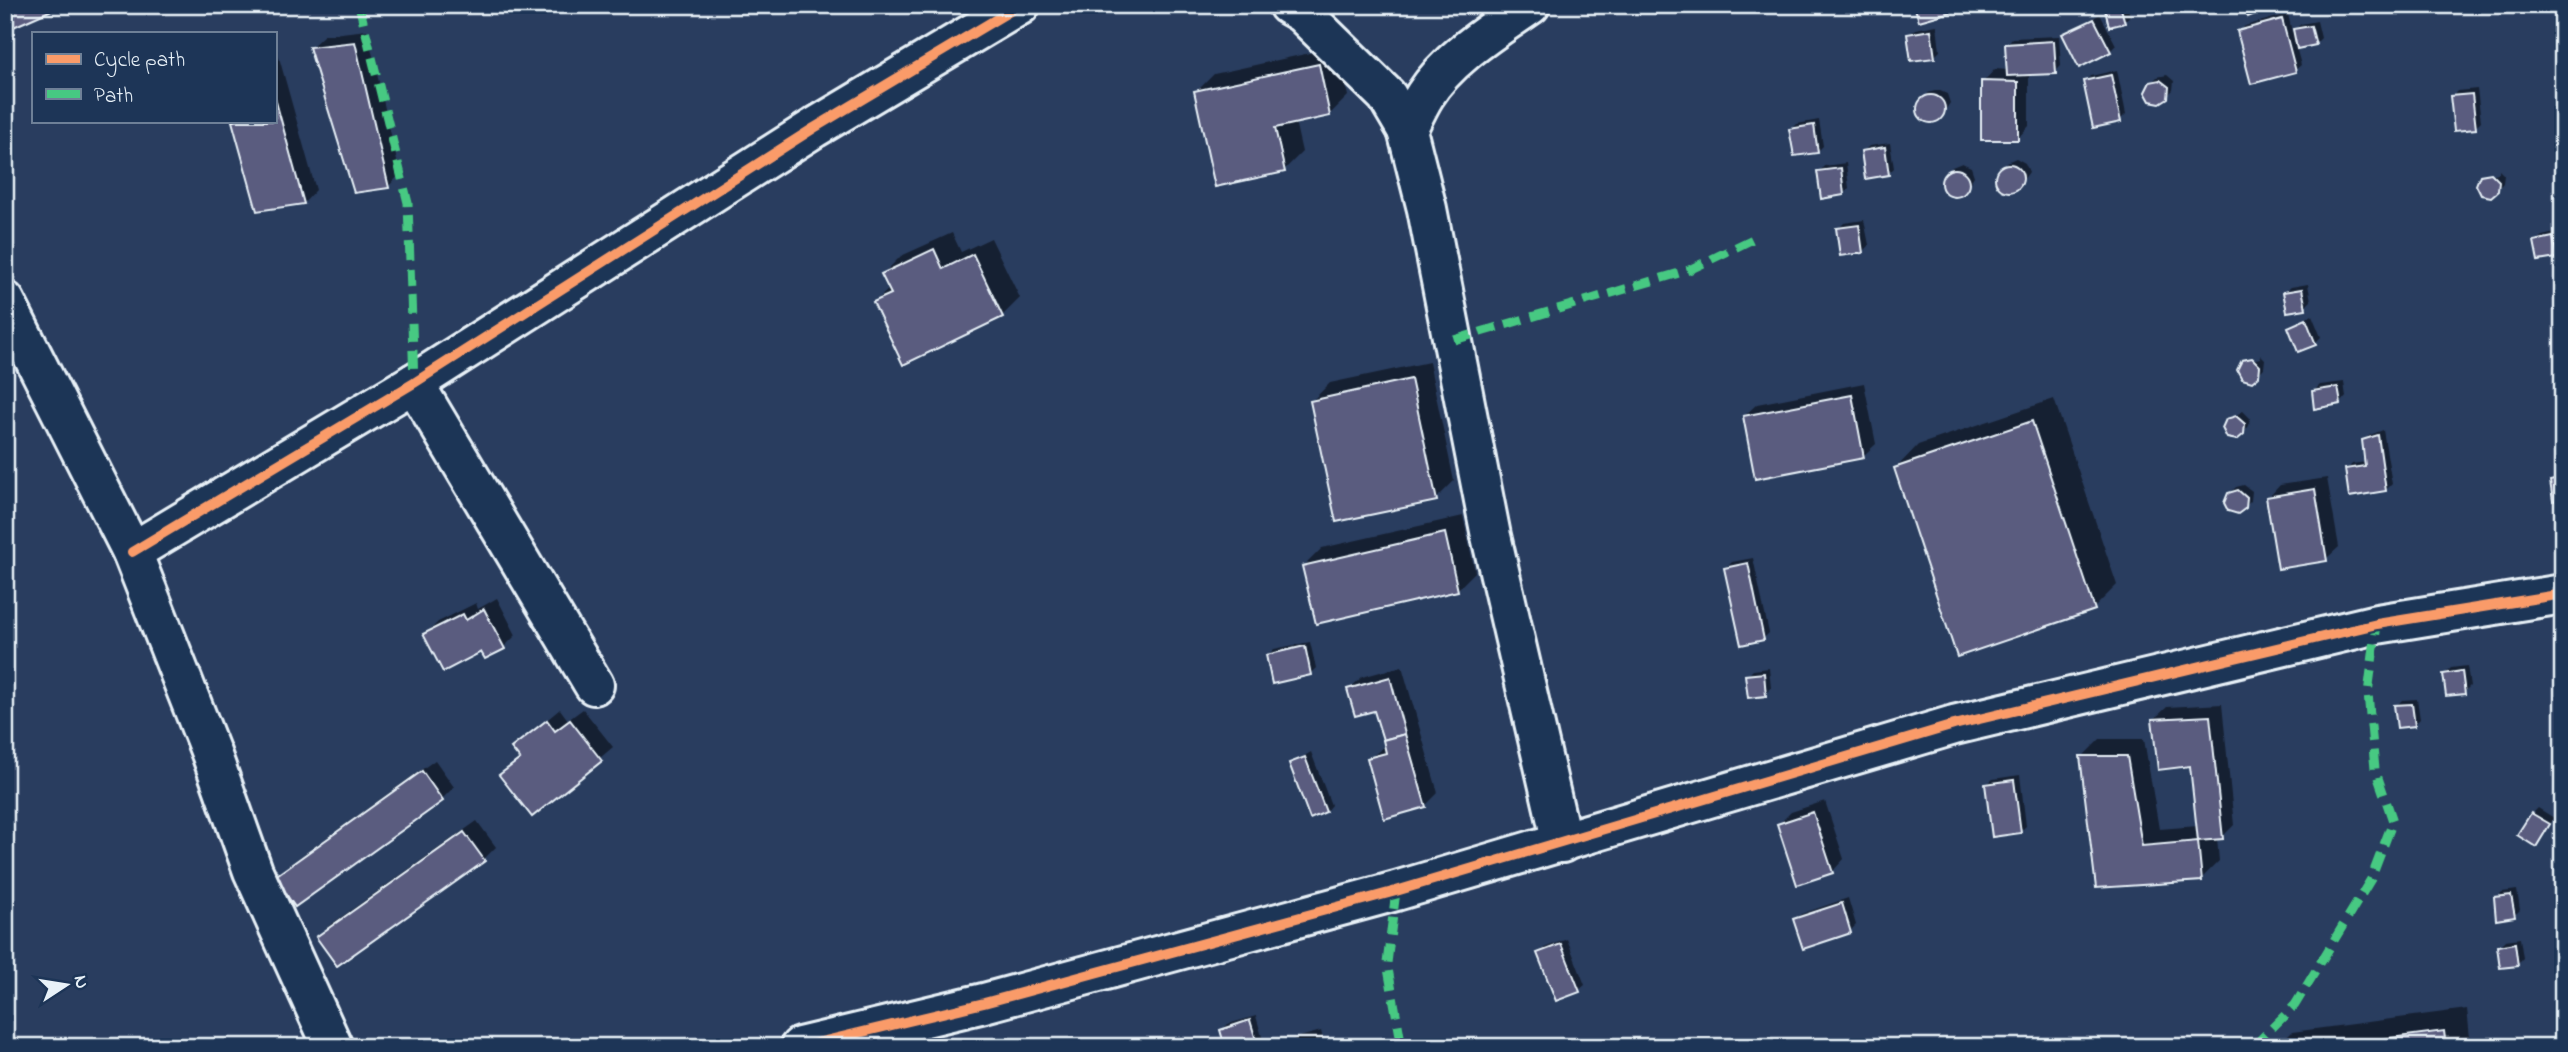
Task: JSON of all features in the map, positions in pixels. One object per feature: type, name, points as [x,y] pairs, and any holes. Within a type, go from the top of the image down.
[{"type":"street","points":[[132,552],[414,383],[814,128],[1020,5]]},
{"type":"street","points":[[1288,5],[1301,13],[1387,96],[1407,130],[1427,209],[1494,549],[1562,843]]},
{"type":"street","points":[[1407,130],[1425,93],[1487,34],[1530,5]]},
{"type":"street","points":[[5,301],[132,552],[211,753],[253,871],[333,1047]]},
{"type":"street","points":[[414,383],[594,685]]},
{"type":"street","points":[[800,1047],[984,1003],[1562,843],[1967,722],[2377,624],[2563,594]]},
{"type":"building","points":[[5,5],[63,5],[11,28]]},
{"type":"building","points":[[1914,5],[1976,5],[1919,21]]},
{"type":"building","points":[[2104,5],[2120,5],[2125,23],[2109,27]]},
{"type":"building","points":[[2243,5],[2271,5],[2272,7],[2248,17]]},
{"type":"building","points":[[2094,19],[2111,52],[2079,68],[2062,34]]},
{"type":"building","points":[[2282,19],[2296,72],[2251,84],[2237,31]]},
{"type":"building","points":[[2311,26],[2316,45],[2297,49],[2293,29]]},
{"type":"building","points":[[1931,30],[1935,58],[1911,61],[1907,34]]},
{"type":"building","points":[[2054,41],[2056,74],[2007,76],[2005,44]]},
{"type":"building","points":[[355,42],[389,188],[354,193],[309,47]]},
{"type":"building","points":[[1319,64],[1330,116],[1275,128],[1285,172],[1215,187],[1194,91]]},
{"type":"building","points":[[2111,75],[2121,122],[2093,128],[2083,81]]},
{"type":"building","points":[[2160,80],[2169,87],[2168,98],[2160,103],[2150,101],[2145,92],[2150,82]]},
{"type":"building","points":[[1981,81],[2018,82],[2018,140],[1981,140]]},
{"type":"building","points":[[2472,94],[2476,129],[2454,131],[2450,96]]},
{"type":"building","points":[[1931,95],[1941,99],[1945,109],[1941,119],[1931,123],[1921,119],[1917,109],[1921,99]]},
{"type":"building","points":[[276,102],[304,204],[257,211],[232,122],[276,122]]},
{"type":"building","points":[[1814,125],[1818,153],[1794,156],[1789,129]]},
{"type":"building","points":[[1885,147],[1889,175],[1865,179],[1861,151]]},
{"type":"building","points":[[2009,164],[2019,168],[2023,178],[2019,188],[2009,192],[1999,188],[1995,178],[1999,168]]},
{"type":"building","points":[[1841,168],[1844,195],[1821,199],[1817,171]]},
{"type":"building","points":[[1955,169],[1965,173],[1969,183],[1965,193],[1955,197],[1945,193],[1941,183],[1945,173]]},
{"type":"building","points":[[2491,173],[2499,181],[2498,191],[2491,197],[2481,195],[2476,185],[2480,175]]},
{"type":"building","points":[[1859,225],[1863,253],[1840,256],[1836,228]]},
{"type":"building","points":[[2553,237],[2557,258],[2538,261],[2534,241]]},
{"type":"building","points":[[934,249],[943,269],[973,254],[1003,317],[903,365],[873,302],[891,294],[881,274]]},
{"type":"building","points":[[2302,289],[2306,309],[2287,312],[2283,292]]},
{"type":"building","points":[[2306,319],[2316,345],[2298,352],[2288,327]]},
{"type":"building","points":[[2252,358],[2260,366],[2259,376],[2252,382],[2242,379],[2237,370],[2242,360]]},
{"type":"building","points":[[1411,379],[1437,501],[1336,522],[1310,401]]},
{"type":"building","points":[[2338,387],[2341,404],[2314,409],[2312,391]]},
{"type":"building","points":[[1852,395],[1864,458],[1755,479],[1743,416]]},
{"type":"building","points":[[2236,416],[2245,424],[2244,434],[2237,440],[2227,438],[2222,428],[2226,419]]},
{"type":"building","points":[[2032,421],[2095,610],[1957,657],[1894,468]]},
{"type":"building","points":[[2378,435],[2386,491],[2349,497],[2345,469],[2365,466],[2362,440]]},
{"type":"building","points":[[2563,478],[2563,499],[2553,501],[2550,481]]},
{"type":"building","points":[[2315,489],[2327,561],[2278,569],[2266,497]]},
{"type":"building","points":[[2238,490],[2247,498],[2246,508],[2238,514],[2228,511],[2224,503],[2228,493]]},
{"type":"building","points":[[1445,533],[1458,591],[1316,624],[1302,566]]},
{"type":"building","points":[[1748,563],[1764,640],[1741,645],[1724,568]]},
{"type":"building","points":[[484,609],[505,649],[485,659],[481,652],[443,672],[423,634],[463,614],[466,620]]},
{"type":"building","points":[[1305,646],[1311,675],[1272,684],[1266,655]]},
{"type":"building","points":[[2462,671],[2465,694],[2446,696],[2443,674]]},
{"type":"building","points":[[1764,673],[1766,696],[1748,698],[1745,675]]},
{"type":"building","points":[[1390,677],[1405,734],[1383,740],[1374,711],[1355,716],[1347,689]]},
{"type":"building","points":[[2412,704],[2415,726],[2397,728],[2394,705]]},
{"type":"building","points":[[2210,716],[2223,839],[2198,841],[2190,766],[2158,770],[2152,719]]},
{"type":"building","points":[[547,720],[555,731],[570,720],[602,761],[532,817],[499,775],[520,759],[511,748]]},
{"type":"building","points":[[1405,734],[1426,807],[1384,819],[1367,758],[1386,753],[1383,740]]},
{"type":"building","points":[[2080,756],[2127,756],[2142,846],[2198,841],[2202,881],[2096,888]]},
{"type":"building","points":[[1305,757],[1326,812],[1310,819],[1289,763]]},
{"type":"building","points":[[422,771],[443,801],[295,907],[274,877]]},
{"type":"building","points":[[2014,780],[2021,833],[1992,837],[1985,784]]},
{"type":"building","points":[[1813,812],[1833,873],[1797,885],[1777,824]]},
{"type":"building","points":[[2531,813],[2550,824],[2536,847],[2517,835]]},
{"type":"building","points":[[464,832],[485,861],[337,966],[316,937]]},
{"type":"building","points":[[2511,895],[2515,917],[2496,920],[2494,897]]},
{"type":"building","points":[[1842,903],[1851,933],[1803,949],[1793,919]]},
{"type":"building","points":[[2515,943],[2518,966],[2500,968],[2497,946]]},
{"type":"building","points":[[1561,944],[1580,992],[1556,1001],[1537,953]]},
{"type":"building","points":[[1250,1020],[1258,1047],[1225,1047],[1220,1030]]},
{"type":"building","points":[[2444,1031],[2446,1047],[2321,1047]]},
{"type":"marked path","points":[[359,5],[408,203],[414,383]]},
{"type":"marked path","points":[[1454,340],[1689,270],[1753,239]]},
{"type":"marked path","points":[[2253,1047],[2295,1005],[2371,879],[2393,821],[2375,769],[2368,693],[2377,624]]},
{"type":"marked path","points":[[1396,891],[1387,963],[1402,1047]]},
{"type":"cycle path","points":[[132,552],[414,383],[814,128],[1020,5]]},
{"type":"cycle path","points":[[800,1047],[984,1003],[1396,891],[1954,725],[2377,624],[2563,594]]}]
